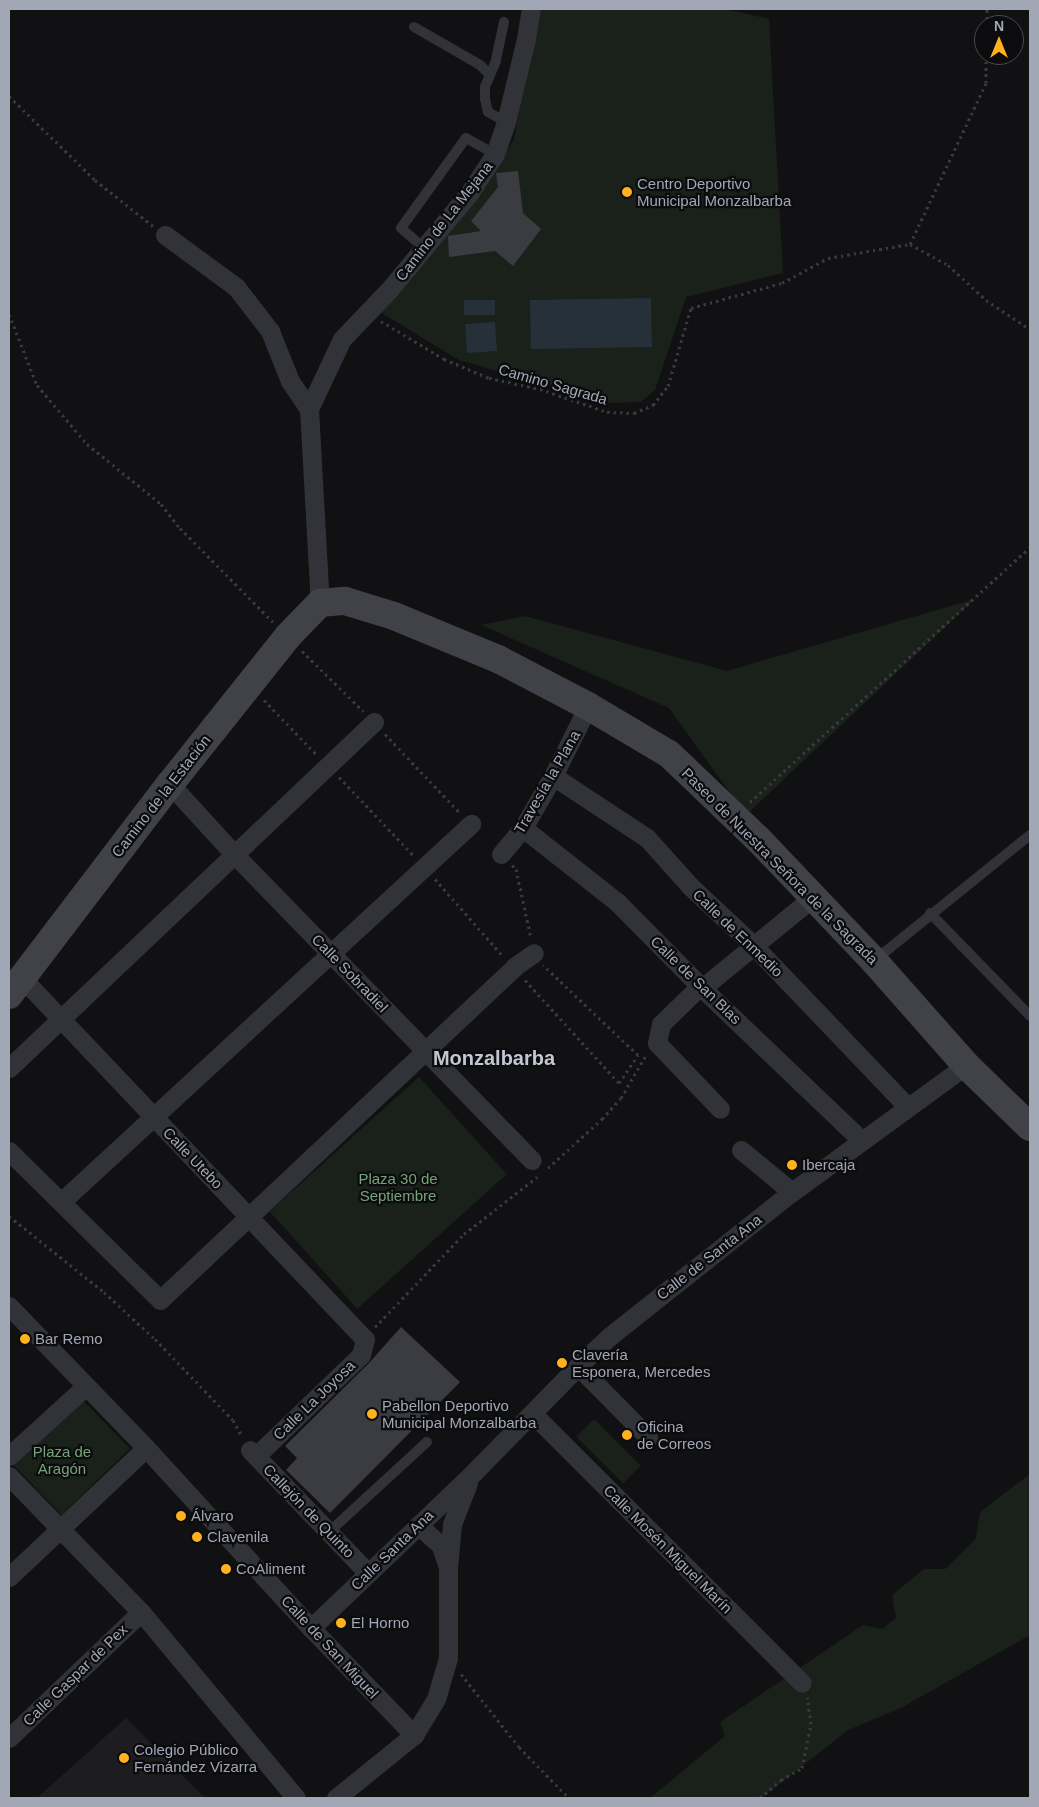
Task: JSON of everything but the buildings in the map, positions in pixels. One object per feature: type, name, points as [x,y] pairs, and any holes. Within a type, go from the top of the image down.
[{"type":"street","name":"Camino de La Mejana","points":[[309,409],[342,339],[389,290],[424,248],[470,192],[495,154],[506,122],[526,39],[531,9]]},
{"type":"street","points":[[165,236],[236,287],[270,332],[290,380],[309,409],[320,603]]},
{"type":"street","name":"Paseo de Nuestra Señora de la Sagrada","points":[[320,603],[346,601],[394,616],[498,659],[588,706],[669,754],[813,896],[874,961],[966,1066],[1030,1127]]},
{"type":"street","name":"Camino de la Estación","points":[[15,986],[249,684],[288,636],[320,603]]},
{"type":"street","name":"Travesía la Plana","points":[[501,854],[523,828],[553,776],[588,706]]},
{"type":"street","points":[[9,1068],[374,722]]},
{"type":"street","name":"Calle de Enmedio","points":[[553,776],[647,838],[690,886],[753,945],[908,1107]]},
{"type":"street","name":"Calle Sobradiel","points":[[170,784],[234,854],[532,1160]]},
{"type":"street","points":[[61,1202],[155,1118],[471,824]]},
{"type":"street","name":"Calle de San Blas","points":[[523,828],[617,902],[701,987],[862,1141]]},
{"type":"street","points":[[720,1109],[657,1043],[661,1024],[701,987],[813,896]]},
{"type":"street","points":[[9,1151],[160,1300],[514,967],[534,954]]},
{"type":"street","name":"Calle Utebo","points":[[15,986],[61,1018],[364,1338]]},
{"type":"street","name":"Calle de Santa Ana","points":[[474,1473],[578,1366],[610,1336],[792,1192],[966,1066]]},
{"type":"street","points":[[741,1150],[792,1192]]},
{"type":"street","points":[[9,1306],[146,1448],[59,1527],[9,1577]]},
{"type":"street","name":"Calle La Joyosa","points":[[253,1453],[361,1354],[364,1338]]},
{"type":"street","points":[[578,1366],[648,1437]]},
{"type":"street","points":[[9,1456],[86,1386]]},
{"type":"street","name":"Calle Mosén Miguel Marín","points":[[533,1414],[802,1683]]},
{"type":"street","name":"Calle de San Miguel","points":[[146,1448],[311,1628],[414,1736]]},
{"type":"street","name":"Callejón de Quinto","points":[[253,1453],[368,1573]]},
{"type":"street","points":[[336,1798],[414,1736],[436,1699],[448,1658],[448,1568],[452,1524],[461,1497],[474,1473]]},
{"type":"street","name":"Calle Santa Ana","points":[[311,1628],[474,1473]]},
{"type":"street","points":[[9,1476],[141,1612],[296,1798]]},
{"type":"street","points":[[418,1525],[441,1546],[448,1568]]},
{"type":"street","name":"Calle Gaspar de Pex","points":[[9,1738],[141,1612]]},
{"type":"lane","points":[[504,22],[496,61],[485,87],[485,98],[488,112],[506,122]]},
{"type":"lane","points":[[414,27],[480,66],[490,76]]},
{"type":"lane","points":[[424,248],[401,228],[466,138],[495,154]]},
{"type":"lane","points":[[874,961],[930,913],[1030,835]]},
{"type":"lane","points":[[930,913],[1030,1016]]},
{"type":"lane","points":[[329,1532],[427,1442]]},
{"type":"path","points":[[986,65],[986,83],[910,244],[948,265],[986,300],[1030,329]]},
{"type":"path","points":[[9,96],[95,180],[165,236]]},
{"type":"path","name":"Camino Sagrada","points":[[367,313],[405,333],[444,359],[489,378],[540,389],[607,412],[634,412],[653,406],[668,386],[691,308],[782,283],[828,258],[910,244]]},
{"type":"path","points":[[9,314],[37,385],[87,444],[161,504],[180,528],[374,722],[471,824]]},
{"type":"path","points":[[738,820],[754,798],[1030,547]]},
{"type":"path","points":[[249,684],[425,868],[618,1083],[638,1055],[536,958],[516,869],[501,854]]},
{"type":"path","points":[[364,1338],[464,1234],[542,1173],[602,1119],[621,1098],[641,1061]]},
{"type":"path","points":[[9,1216],[104,1292],[155,1338],[233,1420],[253,1453]]},
{"type":"path","points":[[448,1658],[519,1747],[569,1798]]},
{"type":"path","points":[[760,1798],[781,1780],[802,1768],[811,1724],[808,1699],[802,1683]]},
{"type":"shaded area","points":[[651,298],[652,347],[531,349],[530,300]]},
{"type":"shaded area","points":[[464,300],[495,300],[495,315],[464,315]]},
{"type":"shaded area","points":[[495,322],[497,351],[467,353],[465,324]]},
{"type":"shaded area","name":"Colegio Público Fernández Vizarra","points":[[126,1718],[205,1798],[37,1798]]},
{"type":"green space","name":"Centro Deportivo Municipal Monzalbarba","points":[[536,9],[725,9],[769,19],[783,273],[686,297],[655,390],[641,402],[607,403],[459,360],[380,312],[438,243],[514,140]]},
{"type":"green space","points":[[975,599],[746,815],[669,708],[481,625],[525,616],[727,671]]},
{"type":"green space","name":"Plaza 30 de Septiembre","points":[[419,1077],[507,1174],[357,1309],[270,1211]]},
{"type":"green space","name":"Plaza de Aragón","points":[[77,1394],[130,1449],[61,1515],[9,1460]]},
{"type":"green space","points":[[594,1419],[641,1466],[623,1483],[576,1437]]},
{"type":"green space","points":[[1030,1474],[1030,1635],[901,1708],[848,1730],[762,1798],[650,1798],[725,1736],[720,1722],[863,1625],[882,1629],[896,1618],[892,1595],[924,1569],[945,1569],[976,1538],[980,1512]]},
{"type":"place","name":"Centro Deportivo Municipal Monzalbarba","points":[[627,192]]},
{"type":"place","name":"Ibercaja","points":[[792,1165]]},
{"type":"place","name":"Bar Remo","points":[[25,1339]]},
{"type":"place","name":"Clavería Esponera, Mercedes","points":[[562,1363]]},
{"type":"place","name":"Pabellon Deportivo Municipal Monzalbarba","points":[[372,1414]]},
{"type":"place","name":"Oficina de Correos","points":[[627,1435]]},
{"type":"place","name":"Álvaro","points":[[181,1516]]},
{"type":"place","name":"Clavenila","points":[[197,1537]]},
{"type":"place","name":"CoAliment","points":[[226,1569]]},
{"type":"place","name":"El Horno","points":[[341,1623]]},
{"type":"place","name":"Colegio Público Fernández Vizarra","points":[[124,1758]]},
{"type":"district","name":"Monzalbarba","points":[[494,1058]]}]
